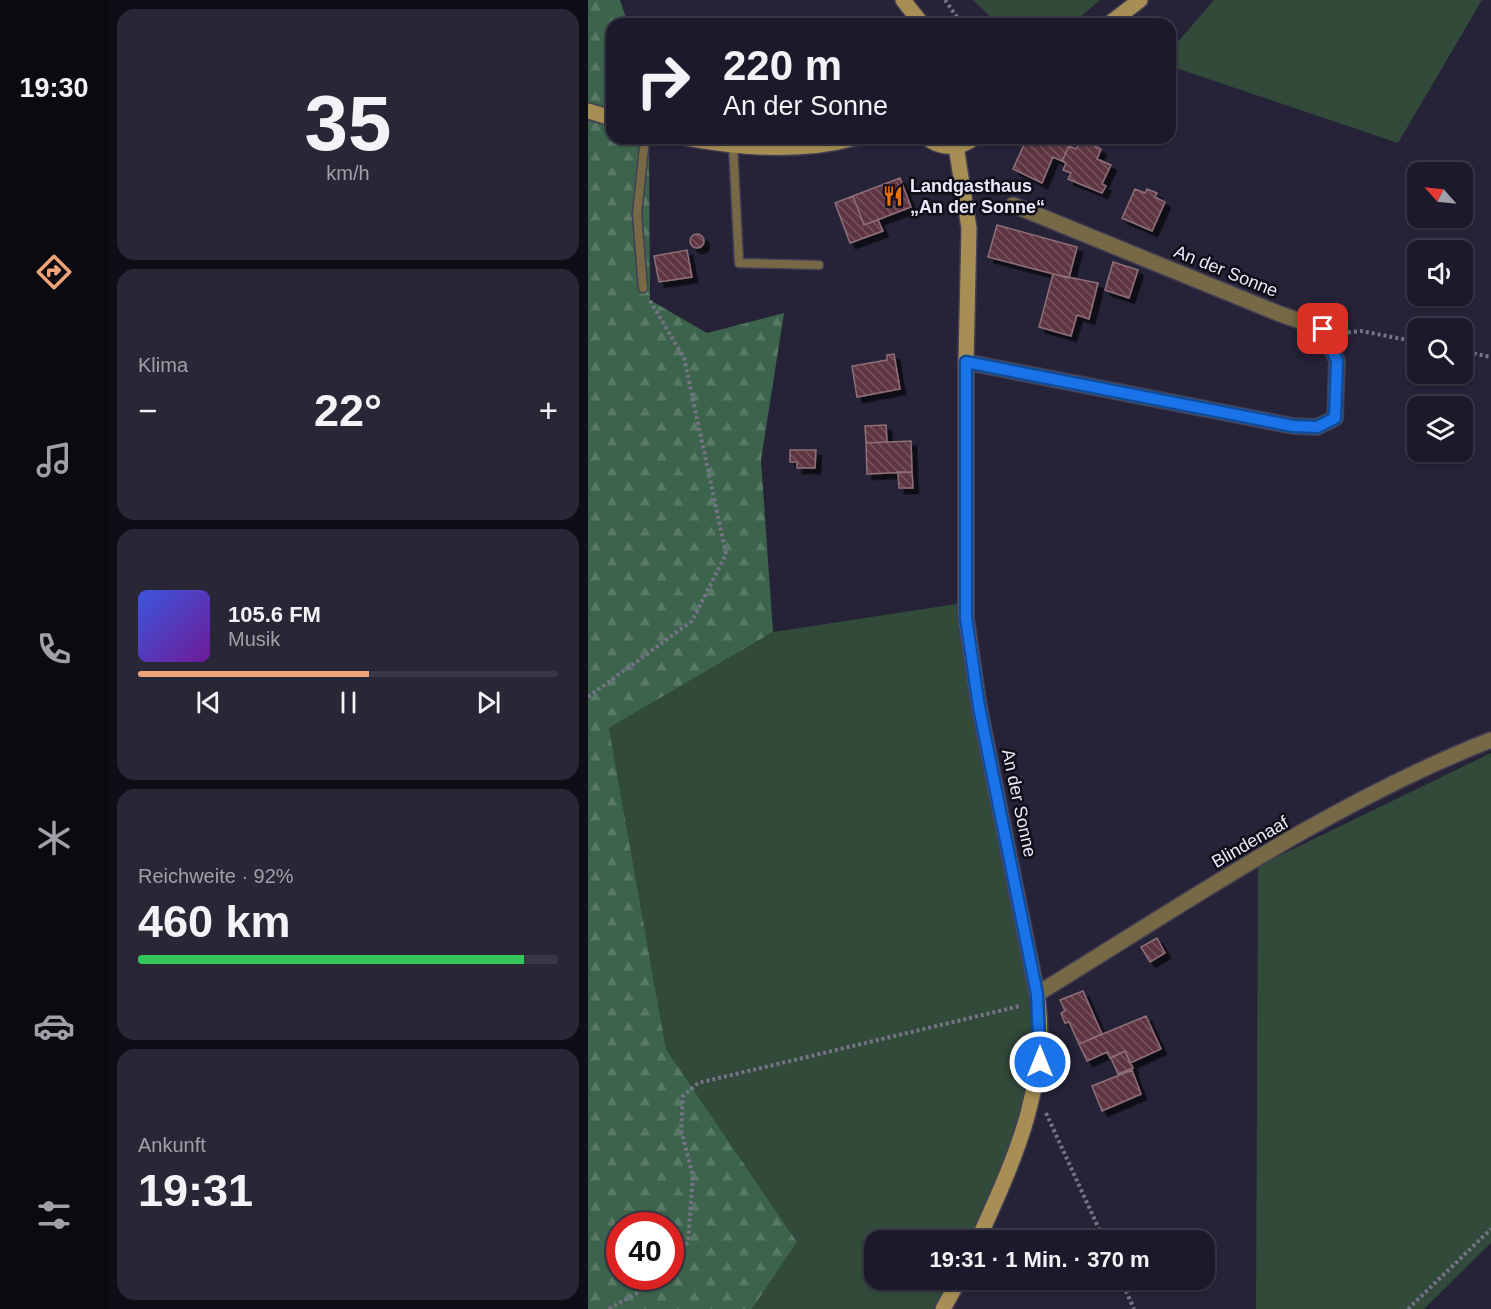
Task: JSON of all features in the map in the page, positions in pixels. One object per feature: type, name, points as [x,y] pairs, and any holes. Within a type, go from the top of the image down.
[{"type":"street","points":[[903,0],[917,18]]},
{"type":"street","points":[[1117,18],[1140,0]]},
{"type":"street","points":[[588,111],[606,116]]},
{"type":"street","points":[[726,144],[811,146],[822,144]]},
{"type":"street","points":[[939,144],[943,146],[960,144]]},
{"type":"street","name":"An der Sonne","points":[[956,146],[969,228],[966,362],[966,618],[979,707],[1038,998],[1040,1062],[1036,1089],[1009,1172],[983,1230]]},
{"type":"street","name":"An der Sonne","points":[[1013,205],[1280,314],[1323,329],[1328,340]]},
{"type":"street","points":[[966,362],[1293,426],[1317,427],[1335,418],[1337,361],[1328,340]]},
{"type":"street","name":"Blindenaaf","points":[[1038,998],[1261,857],[1389,786],[1491,740]]},
{"type":"street","points":[[943,1309],[953,1290]]},
{"type":"lane","points":[[643,288],[637,214],[644,144]]},
{"type":"lane","points":[[733,145],[740,263],[819,265]]},
{"type":"path","points":[[945,0],[958,18]]},
{"type":"path","points":[[588,698],[692,621],[726,554],[684,358],[643,288]]},
{"type":"path","points":[[1328,340],[1350,330],[1407,340]]},
{"type":"path","points":[[1473,353],[1491,357]]},
{"type":"path","points":[[684,1247],[688,1242],[693,1176],[681,1130],[683,1096],[698,1083],[1038,998]]},
{"type":"path","points":[[1036,1089],[1099,1230]]},
{"type":"path","points":[[1408,1309],[1491,1229]]},
{"type":"path","points":[[609,1309],[641,1290]]},
{"type":"path","points":[[1125,1290],[1134,1309]]},
{"type":"green space","points":[[588,0],[620,0],[626,18],[606,18],[606,144],[649,144],[650,300],[707,333],[784,313],[761,460],[773,632],[609,728],[666,1049],[797,1242],[752,1309],[588,1309]]},
{"type":"green space","points":[[973,0],[1100,0],[1079,18],[992,18]]},
{"type":"green space","points":[[1214,0],[1482,0],[1398,143],[1176,68],[1176,44]]},
{"type":"green space","points":[[963,603],[1039,992],[1040,1062],[981,1230],[864,1230],[864,1290],[953,1290],[943,1309],[752,1309],[797,1242],[666,1049],[609,728],[773,632]]},
{"type":"green space","points":[[1491,753],[1491,1243],[1424,1309],[1256,1309],[1258,866]]},
{"type":"building","points":[[1024,144],[1065,144],[1069,146],[1062,161],[1053,157],[1042,183],[1013,169]]},
{"type":"building","points":[[1078,144],[1091,144],[1101,149],[1097,159],[1111,165],[1102,184],[1106,186],[1102,193],[1068,179],[1071,173],[1063,170],[1066,163],[1062,161],[1069,146],[1076,149]]},
{"type":"building","points":[[900,178],[911,207],[864,225],[853,196]]},
{"type":"building","points":[[1135,189],[1145,193],[1147,189],[1157,193],[1155,197],[1165,202],[1152,231],[1122,218]]},
{"type":"building","points":[[853,196],[864,225],[878,220],[883,231],[850,243],[835,203]]},
{"type":"building","points":[[997,225],[1077,247],[1069,278],[988,257]]},
{"type":"building","points":[[697,234],[702,236],[704,241],[702,246],[697,248],[692,246],[690,241],[692,236]]},
{"type":"building","points":[[687,250],[692,277],[659,282],[654,256]]},
{"type":"building","points":[[1113,262],[1138,270],[1129,298],[1105,290]]},
{"type":"building","points":[[1053,274],[1098,283],[1089,319],[1077,315],[1071,336],[1039,327]]},
{"type":"building","points":[[894,354],[900,389],[857,397],[852,366],[887,360],[887,355]]},
{"type":"building","points":[[886,425],[887,442],[866,443],[865,426]]},
{"type":"building","points":[[911,441],[912,472],[867,474],[866,443]]},
{"type":"building","points":[[790,450],[816,450],[815,468],[797,468],[797,462],[790,462]]},
{"type":"building","points":[[898,472],[912,472],[913,488],[899,488]]},
{"type":"building","points":[[1157,938],[1165,953],[1150,962],[1141,947]]},
{"type":"building","points":[[1083,991],[1102,1034],[1079,1044],[1069,1022],[1065,1023],[1061,1013],[1065,1011],[1060,1000]]},
{"type":"building","points":[[1146,1016],[1161,1049],[1130,1063],[1125,1051],[1110,1058],[1107,1052],[1087,1061],[1079,1044]]},
{"type":"building","points":[[1125,1051],[1133,1068],[1118,1074],[1111,1058]]},
{"type":"building","points":[[1132,1070],[1141,1094],[1102,1111],[1092,1086]]},
{"type":"place","name":"Landgasthaus „An der Sonne“","points":[[893,196]]},
{"type":"route","points":[[1040,1062],[1037,994],[979,707],[966,618],[966,362],[1293,426],[1317,427],[1335,418],[1337,361],[1323,329]]}]
